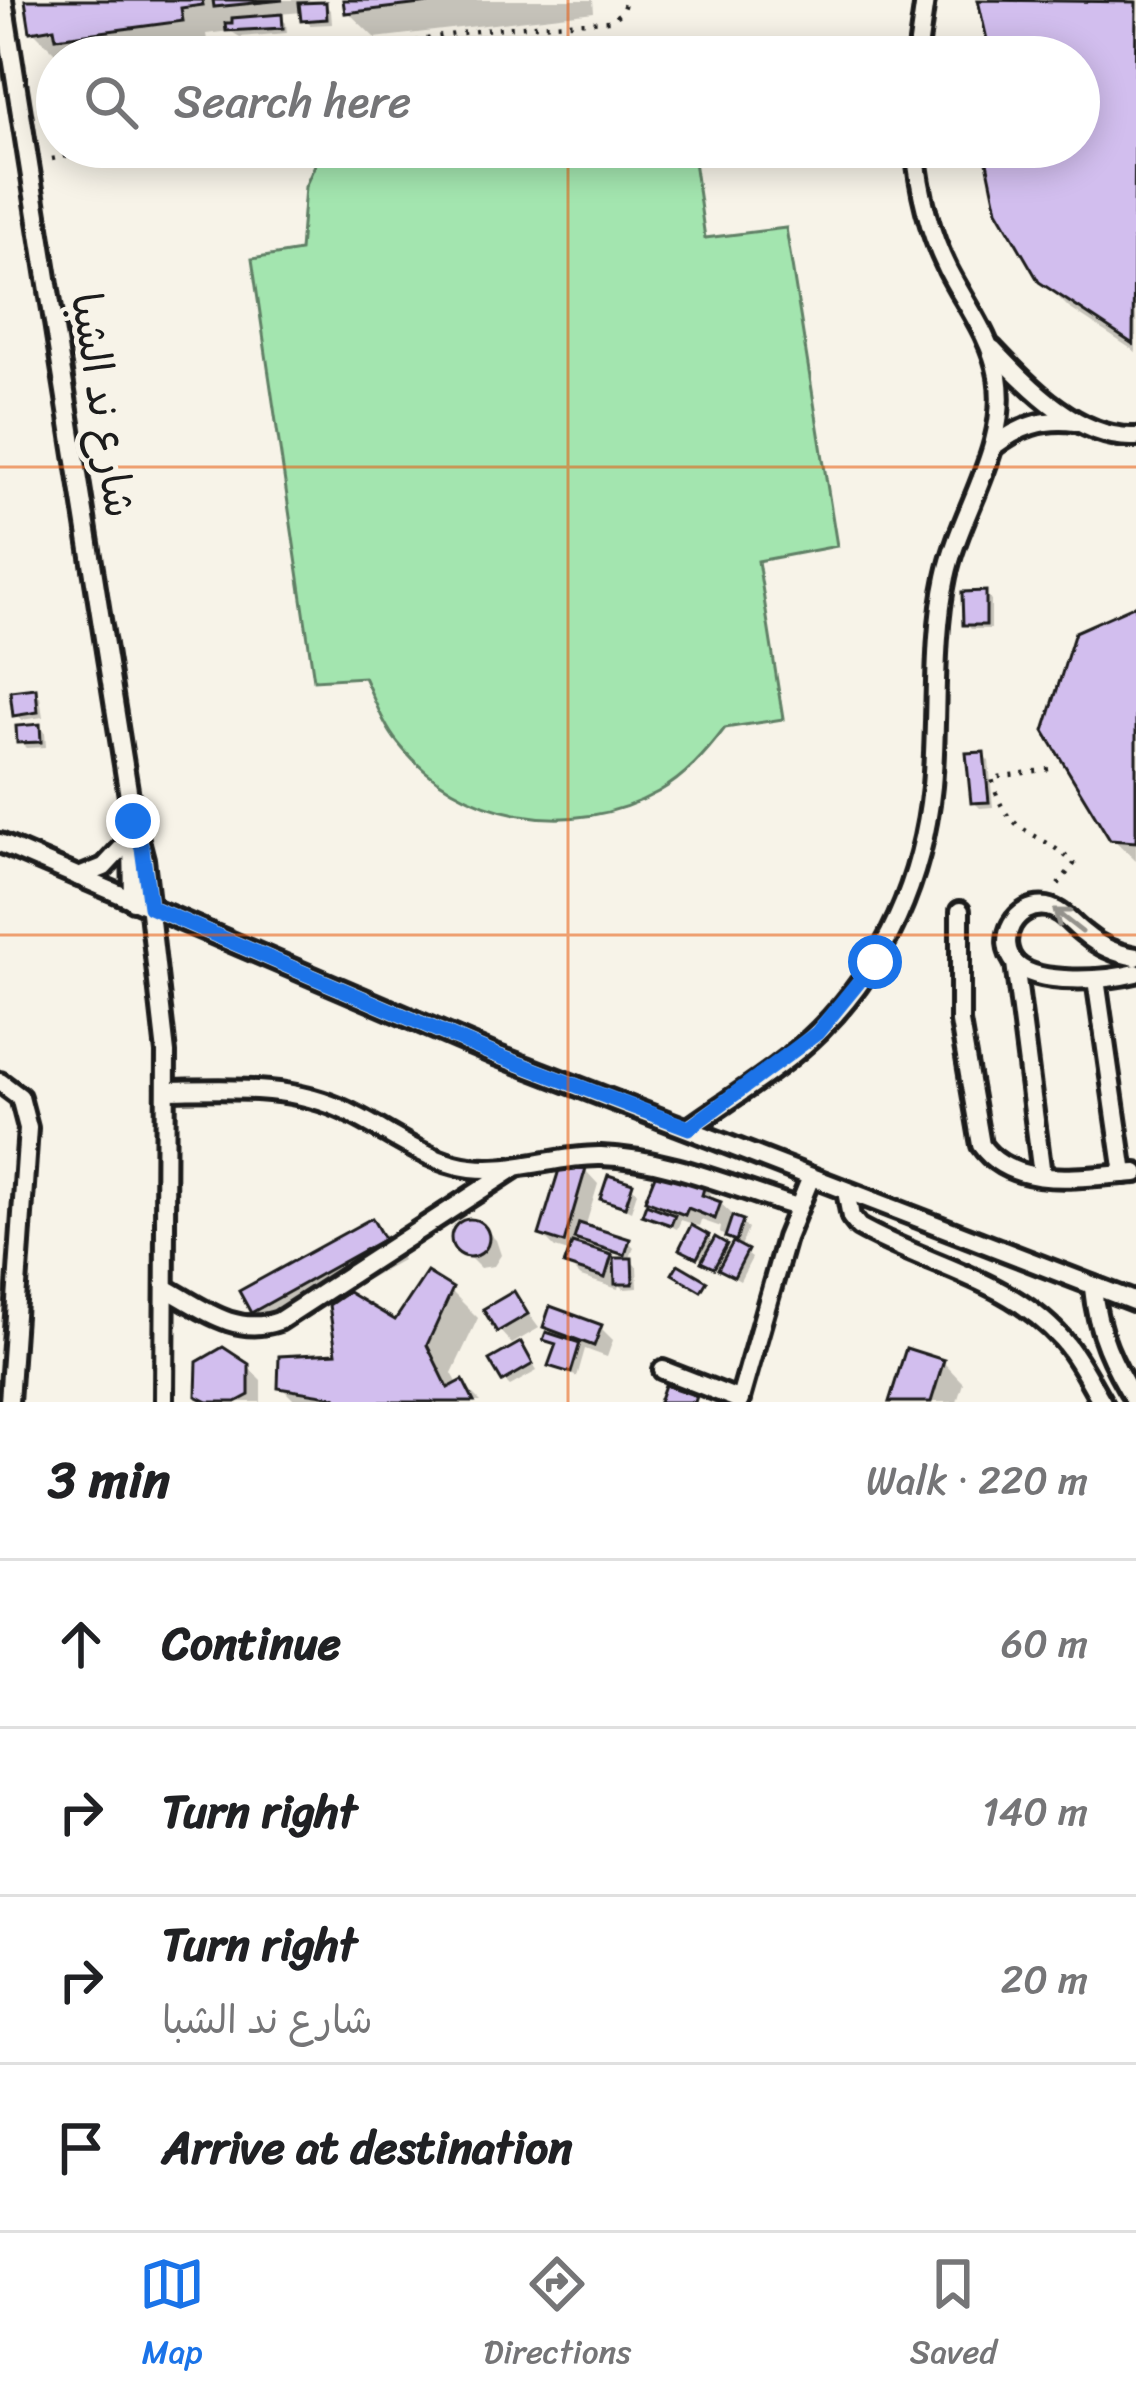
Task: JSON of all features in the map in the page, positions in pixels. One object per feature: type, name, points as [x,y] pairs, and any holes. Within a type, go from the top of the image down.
[{"type":"lane","name":"شارع ند الشبا","points":[[3,0],[132,829],[142,848],[141,904],[163,1015],[167,1090],[164,1402]]},
{"type":"lane","points":[[920,36],[926,0]]},
{"type":"lane","points":[[689,1128],[817,1033],[875,962],[914,880],[932,790],[946,578],[956,538],[994,446],[1000,413],[991,347],[946,267],[932,232],[919,168]]},
{"type":"lane","points":[[991,347],[1033,388],[1082,423],[1120,437],[1136,437]]},
{"type":"lane","points":[[994,446],[1034,423],[1082,423]]},
{"type":"lane","points":[[79,877],[104,867],[132,829]]},
{"type":"lane","points":[[0,843],[416,1022],[1136,1302]]},
{"type":"lane","points":[[1042,1175],[1016,963],[1008,949],[1007,933],[1026,909],[1042,906],[1058,910],[1105,947],[1136,957]]},
{"type":"lane","points":[[960,911],[958,1001],[981,1145],[1006,1170],[1042,1175],[1130,1173],[1096,979]]},
{"type":"lane","points":[[1016,963],[1028,972],[1045,975],[1096,979],[1136,973]]},
{"type":"lane","points":[[0,1082],[20,1097],[28,1117],[9,1402]]},
{"type":"lane","points":[[167,1090],[296,1094],[347,1111],[456,1166],[513,1169],[573,1156],[637,1160],[797,1207]]},
{"type":"lane","points":[[167,1289],[232,1324],[264,1327],[513,1169]]},
{"type":"lane","points":[[663,1370],[740,1401],[797,1207],[811,1177]]},
{"type":"lane","points":[[846,1191],[846,1204],[859,1227],[1005,1293],[1046,1322],[1078,1360],[1102,1402]]},
{"type":"lane","points":[[1093,1288],[1108,1354],[1136,1402]]},
{"type":"path","points":[[436,36],[490,27],[610,21],[622,12],[626,0]]},
{"type":"path","points":[[29,163],[36,162]]},
{"type":"path","points":[[1042,906],[1073,864],[1057,846],[1026,834],[998,805],[992,778],[1049,769]]},
{"type":"green space","points":[[314,168],[695,168],[705,238],[786,228],[837,546],[758,561],[783,719],[725,728],[678,779],[625,807],[554,818],[485,805],[423,769],[393,736],[364,677],[314,680],[252,259],[300,251],[305,187]]},
{"type":"building","points":[[25,0],[202,0],[203,5],[181,8],[183,21],[71,36],[56,36],[54,28],[30,32]]},
{"type":"building","points":[[213,0],[283,0],[214,7]]},
{"type":"building","points":[[343,0],[454,0],[345,13]]},
{"type":"building","points":[[978,0],[1136,2],[1133,344],[1039,282],[997,210],[988,168],[1100,168],[1100,36],[986,36]]},
{"type":"building","points":[[326,2],[327,19],[301,21],[299,3]]},
{"type":"building","points":[[282,14],[283,28],[226,31],[225,23],[232,23],[232,18]]},
{"type":"building","points":[[986,591],[986,625],[963,625],[962,592]]},
{"type":"building","points":[[1136,605],[1136,842],[1110,840],[1044,731],[1075,632]]},
{"type":"building","points":[[36,688],[38,712],[13,716],[10,691]]},
{"type":"building","points":[[40,724],[41,742],[17,743],[16,726]]},
{"type":"building","points":[[984,752],[989,802],[971,803],[966,753]]},
{"type":"building","points":[[562,1160],[586,1168],[564,1243],[539,1235]]},
{"type":"building","points":[[658,1168],[705,1185],[702,1195],[721,1202],[715,1219],[688,1208],[685,1215],[645,1200]]},
{"type":"building","points":[[608,1175],[633,1183],[625,1207],[600,1199]]},
{"type":"building","points":[[646,1204],[675,1215],[671,1225],[642,1215]]},
{"type":"building","points":[[732,1216],[743,1220],[736,1241],[725,1237]]},
{"type":"building","points":[[372,1218],[384,1239],[251,1313],[239,1291]]},
{"type":"building","points":[[470,1219],[484,1224],[489,1238],[484,1252],[470,1257],[456,1252],[451,1238],[456,1224]]},
{"type":"building","points":[[579,1223],[630,1239],[625,1255],[574,1239]]},
{"type":"building","points":[[691,1225],[709,1235],[697,1258],[679,1249]]},
{"type":"building","points":[[715,1237],[727,1244],[714,1268],[701,1262]]},
{"type":"building","points":[[733,1242],[748,1250],[734,1277],[718,1269]]},
{"type":"building","points":[[572,1243],[612,1255],[605,1278],[564,1265]]},
{"type":"building","points":[[614,1258],[632,1258],[633,1284],[615,1284]]},
{"type":"building","points":[[678,1264],[707,1281],[701,1291],[672,1274]]},
{"type":"building","points":[[427,1272],[453,1288],[427,1345],[448,1388],[463,1380],[474,1402],[339,1402],[336,1397],[278,1388],[279,1356],[336,1353],[329,1305],[348,1292],[395,1320]]},
{"type":"building","points":[[514,1291],[528,1314],[497,1332],[483,1309]]},
{"type":"building","points":[[550,1306],[602,1325],[594,1346],[543,1327]]},
{"type":"building","points":[[546,1332],[580,1343],[571,1373],[548,1366],[556,1344],[543,1340]]},
{"type":"building","points":[[521,1342],[533,1364],[502,1382],[489,1360]]},
{"type":"building","points":[[223,1347],[249,1364],[249,1395],[236,1402],[208,1402],[196,1396],[197,1362]]},
{"type":"building","points":[[906,1348],[944,1360],[931,1402],[889,1402]]},
{"type":"building","points":[[665,1385],[697,1396],[695,1402],[659,1402]]},
{"type":"route","points":[[133,821],[150,907],[493,1054],[689,1128],[817,1033],[875,962]]}]
